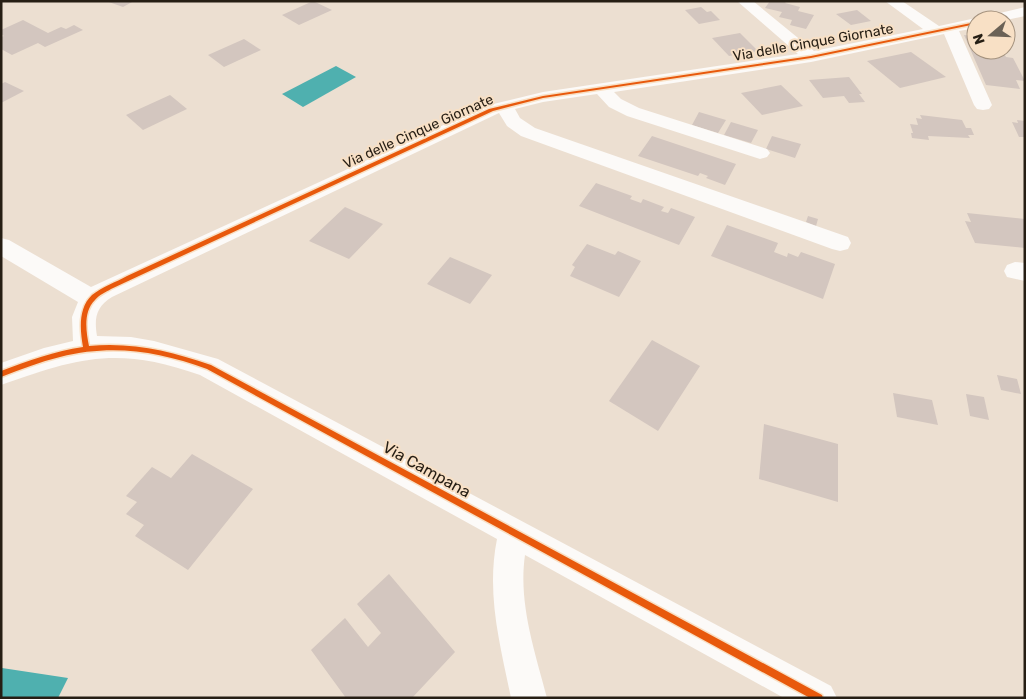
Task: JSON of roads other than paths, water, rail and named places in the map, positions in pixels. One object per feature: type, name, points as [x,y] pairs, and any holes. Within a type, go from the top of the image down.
[{"type":"street","points":[[744,1],[811,57]]},
{"type":"street","points":[[892,1],[944,30],[983,105]]},
{"type":"street","name":"Via delle Cinque Giornate","points":[[92,299],[138,273],[462,122],[504,106],[536,98],[811,57],[966,25]]},
{"type":"street","points":[[601,88],[615,103],[633,112],[760,153]]},
{"type":"street","points":[[504,106],[513,122],[528,132],[840,243]]},
{"type":"street","points":[[1,246],[92,299],[84,318],[83,331],[87,349]]},
{"type":"street","name":"Via Campana","points":[[1,374],[41,360],[87,349],[132,348],[175,356],[209,367],[819,698]]},
{"type":"street","points":[[514,532],[509,563],[508,592],[529,698]]},
{"type":"water","points":[[336,66],[356,77],[303,107],[282,94]]},
{"type":"water","points":[[2,668],[68,678],[58,698],[1,698]]}]
